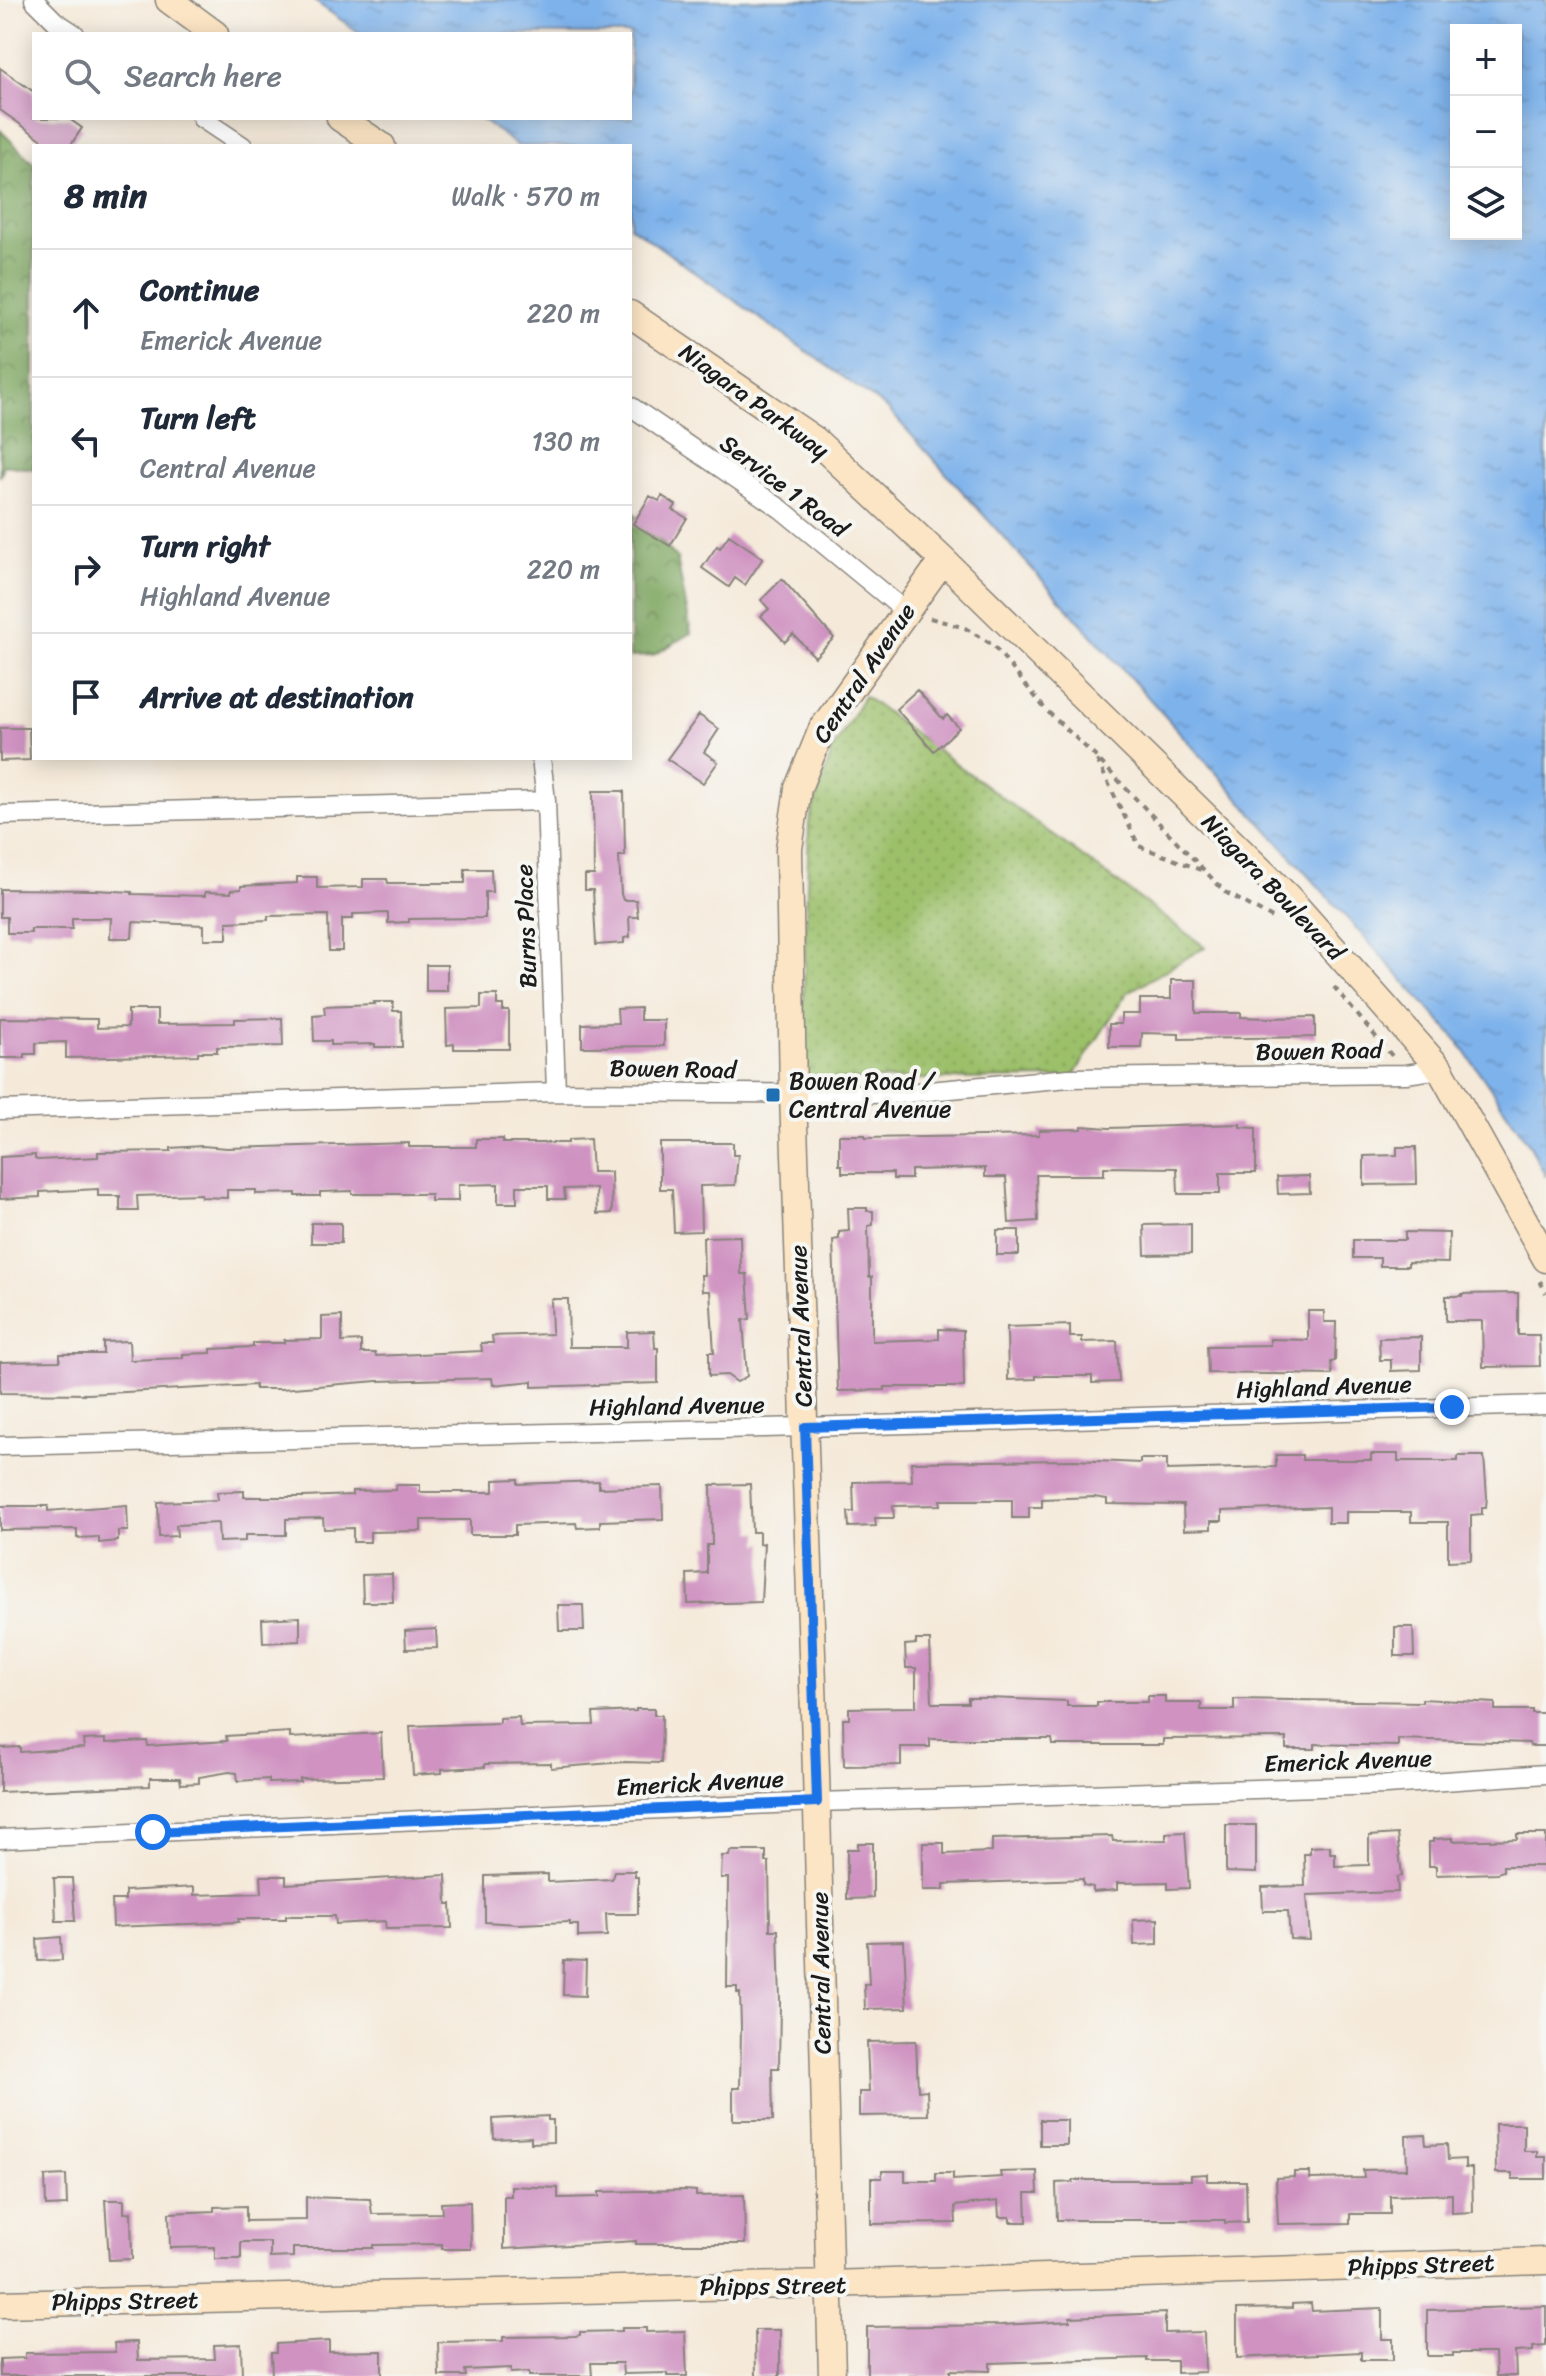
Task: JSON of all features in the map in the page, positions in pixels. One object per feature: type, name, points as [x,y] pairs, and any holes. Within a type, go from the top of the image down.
[{"type":"main road","points":[[169,0],[212,32]]},
{"type":"main road","points":[[343,120],[379,144]]},
{"type":"main road","name":"Niagara Parkway","points":[[632,315],[815,440],[943,560]]},
{"type":"main road","name":"Central Avenue","points":[[832,2376],[817,1802],[793,1095],[789,849],[798,788],[822,729],[943,560]]},
{"type":"main road","name":"Niagara Boulevard","points":[[943,560],[1288,897],[1440,1069],[1546,1259]]},
{"type":"main road","name":"Phipps Street","points":[[0,2304],[829,2284],[1546,2261]]},
{"type":"street","points":[[34,0],[55,21],[72,32]]},
{"type":"street","points":[[204,120],[240,144]]},
{"type":"street","name":"Service 1 Road","points":[[632,407],[781,509],[905,611]]},
{"type":"street","name":"Burns Place","points":[[541,760],[546,801],[556,1092]]},
{"type":"street","points":[[0,815],[546,801]]},
{"type":"street","name":"Bowen Road","points":[[0,1110],[556,1092],[897,1094],[1069,1078],[1406,1074],[1440,1069]]},
{"type":"street","name":"Highland Avenue","points":[[0,1446],[1546,1405]]},
{"type":"street","name":"Emerick Avenue","points":[[0,1839],[817,1802],[1386,1785],[1546,1774]]},
{"type":"path","points":[[905,611],[965,628],[993,645],[1046,710],[1095,756],[1208,873],[1139,846],[1095,756]]},
{"type":"green space","points":[[0,130],[32,162],[32,469],[4,465],[0,477]]},
{"type":"green space","points":[[632,511],[677,558],[691,633],[652,656],[632,657]]},
{"type":"green space","points":[[864,696],[1205,947],[1127,993],[1072,1078],[801,1080],[809,822],[832,751]]},
{"type":"water","points":[[313,0],[1546,0],[1546,1177],[1531,1147],[1457,1040],[888,409],[632,227],[632,144],[515,144],[482,120],[632,120],[632,32],[358,32]]},
{"type":"building","points":[[0,68],[32,91],[32,120],[71,120],[82,128],[71,144],[48,144],[0,110]]},
{"type":"building","points":[[650,496],[659,501],[662,496],[676,505],[673,510],[687,518],[670,546],[633,524]]},
{"type":"building","points":[[729,535],[763,558],[745,585],[735,578],[729,587],[702,568]]},
{"type":"building","points":[[782,579],[834,638],[815,657],[793,634],[785,642],[761,616],[769,609],[761,600]]},
{"type":"building","points":[[917,690],[943,719],[947,715],[959,728],[934,751],[896,709]]},
{"type":"building","points":[[699,715],[719,729],[704,752],[718,762],[703,783],[667,759]]},
{"type":"building","points":[[0,728],[29,728],[30,760],[0,761]]},
{"type":"building","points":[[593,791],[624,791],[625,856],[619,856],[621,894],[623,900],[636,900],[638,917],[629,917],[630,937],[624,938],[624,943],[596,945],[593,890],[585,890],[585,875],[594,875]]},
{"type":"building","points":[[465,869],[491,869],[492,892],[485,892],[485,918],[409,919],[409,922],[388,923],[388,913],[353,914],[353,919],[342,919],[342,951],[329,951],[328,915],[268,916],[268,920],[227,922],[227,939],[204,939],[204,925],[133,922],[132,938],[110,938],[111,918],[72,918],[72,929],[31,929],[31,933],[7,933],[7,917],[0,917],[0,889],[205,896],[205,892],[231,893],[231,890],[241,889],[241,886],[297,883],[297,877],[317,877],[317,888],[363,887],[363,879],[387,879],[388,883],[465,883]]},
{"type":"building","points":[[426,965],[447,965],[447,991],[426,991]]},
{"type":"building","points":[[1171,980],[1196,980],[1196,1013],[1241,1013],[1241,1017],[1267,1018],[1315,1017],[1315,1037],[1179,1039],[1179,1034],[1142,1033],[1141,1047],[1109,1047],[1109,1024],[1121,1024],[1121,1014],[1140,1014],[1140,999],[1171,999]]},
{"type":"building","points":[[481,995],[497,995],[497,1005],[503,1005],[503,1011],[509,1011],[509,1049],[454,1049],[454,1044],[447,1045],[446,1009],[481,1008]]},
{"type":"building","points":[[393,1002],[393,1011],[401,1011],[402,1047],[331,1045],[331,1041],[314,1041],[313,1015],[325,1014],[324,1006]]},
{"type":"building","points":[[640,1008],[640,1020],[664,1020],[664,1046],[582,1047],[582,1024],[618,1023],[617,1009]]},
{"type":"building","points":[[128,1010],[157,1010],[157,1024],[235,1023],[235,1019],[282,1018],[283,1046],[217,1047],[217,1052],[198,1052],[198,1055],[66,1058],[66,1042],[36,1043],[36,1054],[25,1054],[25,1058],[0,1058],[0,1018],[97,1019],[97,1028],[128,1027]]},
{"type":"building","points":[[1240,1124],[1240,1127],[1256,1128],[1256,1173],[1220,1173],[1220,1194],[1178,1194],[1177,1168],[1104,1167],[1104,1175],[1036,1175],[1038,1221],[1009,1223],[1006,1177],[985,1177],[985,1168],[911,1170],[911,1179],[893,1179],[893,1173],[842,1173],[842,1165],[839,1165],[839,1135],[865,1135],[865,1138],[1039,1135],[1039,1130],[1082,1129],[1082,1126]]},
{"type":"building","points":[[476,1139],[503,1139],[503,1143],[568,1143],[568,1140],[590,1139],[592,1172],[611,1172],[612,1213],[597,1214],[596,1188],[564,1189],[565,1199],[548,1199],[548,1186],[517,1186],[517,1203],[498,1203],[498,1184],[458,1185],[458,1201],[431,1201],[431,1194],[352,1194],[352,1191],[320,1192],[320,1196],[227,1190],[227,1198],[201,1197],[201,1194],[137,1196],[138,1211],[120,1211],[120,1196],[98,1196],[98,1189],[40,1192],[40,1197],[0,1199],[0,1157],[35,1155],[38,1160],[98,1157],[98,1152],[171,1151],[171,1148],[202,1146],[409,1143],[409,1147],[476,1147]]},
{"type":"building","points":[[660,1143],[733,1143],[733,1155],[738,1155],[735,1185],[700,1186],[701,1231],[674,1232],[672,1189],[660,1189]]},
{"type":"building","points":[[1397,1147],[1416,1147],[1417,1184],[1364,1185],[1364,1156],[1397,1155]]},
{"type":"building","points":[[1309,1176],[1310,1193],[1278,1194],[1277,1177]]},
{"type":"building","points":[[848,1208],[873,1211],[873,1225],[868,1226],[872,1341],[939,1339],[939,1329],[963,1330],[964,1387],[885,1387],[885,1390],[838,1391],[833,1240],[839,1239],[839,1232],[849,1231]]},
{"type":"building","points":[[311,1223],[341,1223],[341,1243],[311,1243]]},
{"type":"building","points":[[1191,1224],[1191,1254],[1145,1255],[1144,1225]]},
{"type":"building","points":[[997,1230],[1019,1230],[1019,1255],[997,1255]]},
{"type":"building","points":[[1405,1232],[1449,1233],[1448,1263],[1408,1262],[1408,1266],[1380,1266],[1380,1258],[1353,1258],[1353,1240],[1405,1240]]},
{"type":"building","points":[[740,1236],[741,1274],[747,1274],[750,1319],[743,1320],[747,1376],[737,1382],[727,1375],[709,1376],[709,1352],[714,1352],[710,1291],[702,1291],[701,1275],[704,1275],[703,1237]]},
{"type":"building","points":[[1518,1293],[1518,1335],[1539,1335],[1540,1366],[1483,1367],[1482,1321],[1446,1321],[1446,1296]]},
{"type":"building","points":[[551,1299],[568,1299],[569,1347],[627,1347],[627,1332],[654,1331],[655,1348],[658,1348],[658,1383],[532,1387],[532,1381],[493,1385],[492,1378],[377,1381],[281,1389],[255,1389],[255,1385],[88,1394],[0,1393],[0,1362],[60,1361],[60,1354],[103,1354],[103,1342],[129,1341],[130,1360],[183,1358],[183,1354],[211,1353],[211,1349],[253,1347],[253,1343],[322,1339],[322,1317],[342,1316],[342,1342],[361,1341],[361,1353],[375,1353],[376,1356],[482,1351],[481,1343],[493,1343],[492,1336],[552,1334]]},
{"type":"building","points":[[1308,1311],[1324,1311],[1324,1322],[1336,1322],[1332,1375],[1208,1373],[1207,1346],[1270,1345],[1270,1339],[1308,1340]]},
{"type":"building","points":[[1070,1325],[1070,1337],[1082,1337],[1082,1342],[1117,1341],[1119,1382],[1092,1383],[1092,1376],[1036,1376],[1036,1379],[1008,1380],[1007,1327]]},
{"type":"building","points":[[1421,1337],[1421,1370],[1391,1371],[1391,1360],[1380,1360],[1379,1338]]},
{"type":"building","points":[[1371,1454],[1398,1454],[1398,1461],[1458,1461],[1458,1456],[1484,1456],[1486,1507],[1482,1507],[1482,1514],[1471,1515],[1471,1560],[1448,1561],[1448,1522],[1411,1522],[1411,1512],[1346,1512],[1346,1523],[1328,1523],[1328,1507],[1222,1511],[1222,1521],[1211,1521],[1211,1529],[1184,1530],[1183,1505],[1107,1504],[1107,1499],[1094,1497],[1042,1499],[1042,1507],[1029,1507],[1029,1518],[1012,1518],[1012,1500],[940,1500],[941,1505],[893,1506],[894,1518],[875,1518],[876,1526],[849,1527],[848,1512],[854,1512],[853,1482],[912,1481],[911,1462],[1074,1460],[1140,1463],[1140,1459],[1167,1459],[1167,1470],[1276,1467],[1276,1455],[1302,1455],[1302,1460],[1371,1460]]},
{"type":"building","points":[[518,1479],[518,1484],[599,1481],[599,1488],[662,1486],[663,1519],[600,1521],[600,1527],[577,1528],[576,1523],[515,1525],[515,1535],[470,1535],[470,1520],[421,1520],[421,1531],[370,1532],[370,1542],[353,1542],[353,1528],[324,1529],[323,1518],[286,1519],[286,1535],[245,1535],[245,1541],[219,1542],[218,1523],[176,1525],[177,1536],[159,1537],[158,1502],[218,1500],[217,1492],[244,1491],[244,1497],[304,1497],[352,1495],[352,1491],[396,1490],[396,1485],[420,1485],[420,1492],[494,1492],[494,1480]]},
{"type":"building","points":[[750,1484],[752,1532],[759,1532],[759,1544],[764,1543],[761,1602],[688,1604],[687,1574],[707,1573],[707,1545],[712,1545],[711,1485]]},
{"type":"building","points":[[127,1505],[128,1531],[118,1531],[118,1541],[99,1543],[99,1537],[77,1538],[77,1529],[0,1530],[0,1506],[48,1506],[48,1511]]},
{"type":"building","points":[[392,1574],[393,1602],[363,1602],[362,1575]]},
{"type":"building","points":[[558,1605],[583,1605],[584,1631],[559,1631]]},
{"type":"building","points":[[300,1617],[300,1641],[263,1643],[262,1619]]},
{"type":"building","points":[[1395,1627],[1413,1627],[1414,1656],[1395,1656]]},
{"type":"building","points":[[436,1629],[437,1648],[406,1649],[405,1631]]},
{"type":"building","points":[[916,1640],[930,1640],[932,1703],[968,1703],[968,1698],[988,1698],[1067,1701],[1067,1706],[1097,1706],[1097,1702],[1148,1702],[1148,1696],[1165,1696],[1165,1703],[1201,1703],[1201,1710],[1234,1710],[1234,1699],[1422,1702],[1422,1699],[1495,1703],[1495,1710],[1546,1713],[1546,1746],[1398,1739],[1398,1746],[1315,1744],[1315,1749],[1286,1749],[1286,1738],[1163,1739],[1163,1745],[1053,1745],[1052,1739],[930,1739],[930,1747],[901,1747],[901,1765],[844,1766],[843,1719],[849,1719],[849,1708],[916,1707],[916,1668],[906,1668],[905,1645],[916,1644]]},
{"type":"building","points":[[654,1709],[654,1715],[662,1715],[661,1763],[624,1762],[551,1768],[551,1763],[485,1764],[485,1767],[442,1769],[442,1773],[413,1775],[410,1726],[499,1723],[499,1718],[519,1717],[520,1726],[594,1725],[593,1713]]},
{"type":"building","points":[[290,1732],[290,1738],[381,1733],[383,1777],[269,1783],[269,1779],[238,1781],[237,1773],[229,1772],[199,1777],[199,1783],[181,1784],[180,1778],[150,1778],[150,1786],[0,1792],[0,1748],[20,1747],[20,1752],[84,1748],[83,1740],[106,1739],[106,1743],[147,1741],[148,1746],[227,1741],[226,1736]]},
{"type":"building","points":[[1226,1825],[1256,1825],[1256,1873],[1226,1872]]},
{"type":"building","points":[[1185,1832],[1189,1888],[1168,1889],[1168,1882],[1117,1883],[1117,1890],[1093,1892],[1093,1887],[1083,1885],[1083,1879],[944,1884],[944,1890],[923,1890],[923,1843],[944,1843],[944,1854],[992,1852],[992,1839],[1112,1836],[1113,1841],[1166,1840],[1166,1833]]},
{"type":"building","points":[[1397,1834],[1402,1876],[1397,1877],[1398,1892],[1307,1895],[1310,1940],[1290,1939],[1288,1911],[1263,1911],[1262,1887],[1305,1886],[1304,1854],[1310,1854],[1310,1847],[1330,1846],[1330,1853],[1335,1853],[1335,1866],[1369,1865],[1369,1836]]},
{"type":"building","points":[[1517,1834],[1546,1834],[1546,1866],[1503,1866],[1503,1871],[1497,1873],[1436,1875],[1436,1866],[1429,1866],[1429,1842],[1433,1839],[1517,1839]]},
{"type":"building","points":[[858,1843],[873,1843],[873,1898],[847,1899],[847,1849],[858,1849]]},
{"type":"building","points":[[730,1851],[766,1851],[766,1862],[769,1862],[770,1930],[778,1930],[780,2002],[779,2068],[772,2068],[773,2120],[733,2120],[733,2088],[740,2088],[740,1993],[737,1993],[737,1987],[727,1987],[728,1878],[721,1878],[722,1856],[729,1856]]},
{"type":"building","points":[[614,1871],[635,1871],[635,1877],[638,1877],[638,1914],[606,1914],[607,1936],[578,1937],[578,1925],[570,1925],[570,1922],[485,1922],[485,1876],[548,1874],[548,1882],[612,1879]]},
{"type":"building","points":[[446,1875],[452,1928],[386,1929],[385,1921],[336,1924],[335,1916],[286,1916],[286,1919],[238,1919],[239,1922],[113,1927],[112,1900],[125,1900],[125,1891],[194,1887],[194,1895],[262,1893],[261,1876],[286,1876],[286,1884]]},
{"type":"building","points":[[54,1878],[72,1878],[75,1921],[56,1921]]},
{"type":"building","points":[[1158,1919],[1158,1944],[1134,1945],[1133,1920]]},
{"type":"building","points":[[61,1937],[62,1960],[38,1961],[37,1939]]},
{"type":"building","points":[[904,1941],[907,2008],[865,2009],[864,1984],[869,1984],[867,1942]]},
{"type":"building","points":[[564,1960],[586,1961],[585,1996],[563,1995]]},
{"type":"building","points":[[916,2041],[918,2091],[927,2090],[928,2115],[859,2116],[859,2092],[869,2092],[867,2042]]},
{"type":"building","points":[[548,2116],[548,2120],[553,2120],[553,2142],[531,2143],[531,2137],[494,2139],[493,2119]]},
{"type":"building","points":[[1040,2120],[1067,2120],[1067,2145],[1040,2145]]},
{"type":"building","points":[[1495,2124],[1524,2124],[1524,2151],[1537,2151],[1537,2157],[1546,2157],[1546,2179],[1512,2179],[1512,2173],[1496,2173]]},
{"type":"building","points":[[1425,2135],[1426,2145],[1447,2144],[1448,2160],[1465,2159],[1465,2168],[1472,2168],[1473,2212],[1452,2213],[1452,2194],[1390,2196],[1390,2214],[1350,2214],[1350,2223],[1278,2224],[1276,2178],[1294,2177],[1294,2172],[1310,2172],[1310,2179],[1364,2178],[1363,2170],[1407,2169],[1406,2136]]},
{"type":"building","points":[[882,2171],[905,2171],[905,2181],[936,2181],[936,2173],[953,2173],[953,2180],[1001,2177],[1000,2172],[1037,2171],[1038,2193],[1026,2193],[1027,2222],[1010,2222],[1010,2217],[999,2217],[998,2201],[955,2206],[956,2223],[871,2224],[871,2178],[882,2178]]},
{"type":"building","points":[[1207,2174],[1207,2181],[1246,2181],[1247,2222],[1057,2220],[1056,2183],[1073,2180],[1191,2180],[1191,2175]]},
{"type":"building","points":[[66,2175],[67,2205],[46,2206],[45,2176]]},
{"type":"building","points":[[511,2186],[558,2188],[558,2198],[599,2197],[599,2192],[684,2190],[696,2191],[696,2196],[744,2195],[745,2244],[636,2244],[636,2241],[504,2249],[504,2196],[511,2196]]},
{"type":"building","points":[[306,2197],[370,2199],[372,2214],[442,2213],[441,2203],[470,2202],[471,2249],[442,2249],[442,2244],[293,2248],[293,2257],[270,2258],[270,2242],[241,2242],[241,2259],[215,2259],[215,2247],[170,2248],[169,2213],[246,2206],[246,2221],[306,2220]]},
{"type":"building","points":[[105,2200],[124,2200],[124,2213],[131,2212],[132,2259],[109,2260]]},
{"type":"building","points":[[1311,2303],[1312,2311],[1382,2308],[1382,2339],[1393,2339],[1393,2360],[1361,2360],[1361,2352],[1237,2358],[1237,2309],[1292,2308],[1292,2304]]},
{"type":"building","points":[[1546,2306],[1546,2346],[1533,2347],[1533,2351],[1515,2352],[1516,2376],[1496,2376],[1495,2353],[1427,2356],[1427,2310]]},
{"type":"building","points":[[1165,2313],[1165,2333],[1204,2332],[1205,2372],[1177,2373],[1177,2361],[1147,2361],[1147,2358],[990,2363],[990,2371],[950,2370],[950,2376],[867,2376],[867,2327],[1001,2325],[1070,2321],[1070,2317]]},
{"type":"building","points":[[622,2328],[646,2328],[646,2332],[685,2331],[687,2376],[623,2374],[622,2363],[591,2363],[592,2376],[529,2376],[529,2372],[511,2373],[511,2368],[465,2370],[466,2376],[439,2376],[438,2342],[575,2336],[580,2332],[622,2331]]},
{"type":"building","points":[[755,2330],[780,2330],[780,2376],[756,2376]]},
{"type":"building","points":[[329,2341],[329,2352],[382,2351],[382,2376],[272,2376],[271,2353],[276,2353],[276,2344]]},
{"type":"building","points":[[137,2342],[138,2360],[215,2359],[214,2345],[241,2344],[242,2376],[0,2376],[0,2359],[25,2358],[25,2353],[115,2352],[114,2343]]},
{"type":"place","name":"Bowen Road / Central Avenue","points":[[773,1095]]},
{"type":"route","points":[[153,1832],[817,1802],[805,1427],[1452,1407]]}]
